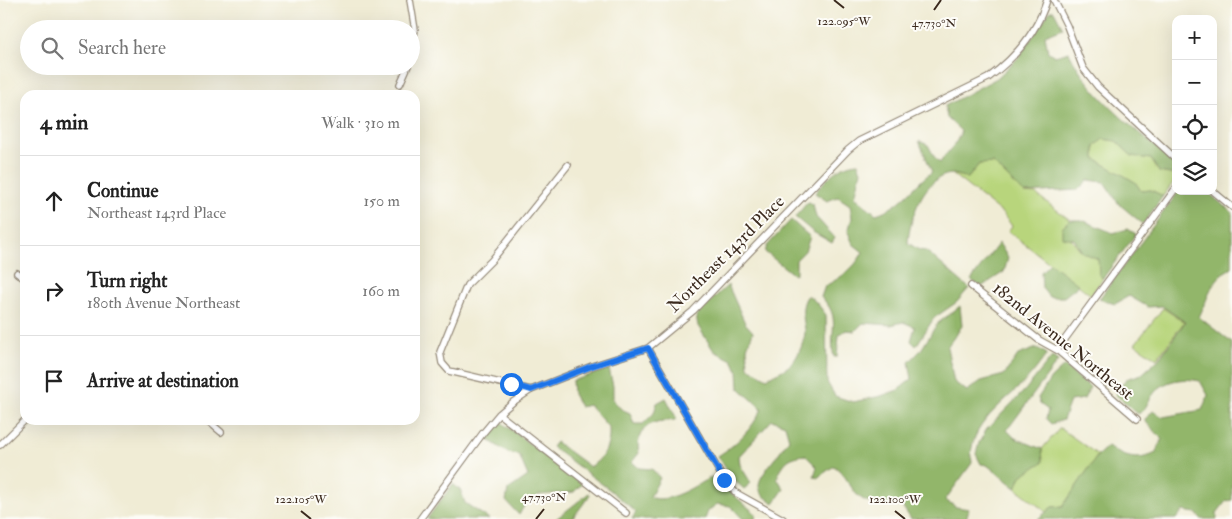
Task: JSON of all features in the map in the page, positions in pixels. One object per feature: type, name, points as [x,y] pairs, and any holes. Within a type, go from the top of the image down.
[{"type":"street","points":[[410,0],[413,20]]},
{"type":"street","name":"Northeast 143rd Place","points":[[420,519],[499,414],[531,390],[592,366],[648,348],[693,311],[859,141],[988,78],[1001,68],[1014,56],[1036,26],[1047,0]]},
{"type":"street","points":[[1054,0],[1067,26],[1083,68],[1098,87],[1172,155]]},
{"type":"street","points":[[400,84],[404,75]]},
{"type":"street","points":[[531,390],[448,371],[441,360],[440,352],[467,285],[492,260],[568,165]]},
{"type":"street","points":[[1057,350],[1172,193]]},
{"type":"street","points":[[1217,194],[1232,207]]},
{"type":"street","name":"182nd Avenue Northeast","points":[[971,286],[1039,340],[1057,350],[1137,419]]},
{"type":"street","points":[[648,348],[724,480],[736,494],[783,519]]},
{"type":"street","points":[[499,414],[626,513]]},
{"type":"street","points":[[0,445],[20,425]]},
{"type":"street","points":[[212,425],[221,432]]},
{"type":"street","points":[[766,519],[770,513]]},
{"type":"green space","points":[[1050,11],[1054,11],[1063,28],[1045,35],[1048,52],[1055,56],[1069,52],[1078,69],[1116,113],[1172,161],[1172,174],[1159,172],[1151,159],[1132,156],[1116,141],[1103,139],[1095,146],[1095,159],[1135,182],[1141,191],[1151,190],[1163,196],[1143,224],[1119,204],[1104,182],[1088,180],[1078,190],[1024,193],[993,163],[979,164],[968,178],[956,174],[942,176],[933,182],[920,200],[911,223],[908,243],[919,250],[926,251],[969,288],[957,302],[934,318],[916,346],[911,341],[915,327],[903,322],[891,325],[863,323],[855,331],[846,330],[839,335],[837,357],[834,357],[833,319],[828,305],[821,297],[825,286],[847,272],[863,252],[853,244],[848,232],[852,218],[850,205],[838,197],[827,201],[815,193],[839,169],[858,163],[861,171],[855,197],[876,214],[893,206],[932,172],[919,141],[928,145],[940,163],[959,136],[961,131],[947,118],[945,106],[997,78],[1019,57]]},
{"type":"green space","points":[[1103,139],[1116,141],[1132,156],[1151,159],[1159,172],[1172,174],[1172,184],[1163,196],[1151,190],[1141,191],[1135,182],[1095,159],[1095,146]]},
{"type":"green space","points":[[993,163],[1024,193],[1036,194],[1070,220],[1062,227],[1082,252],[1099,259],[1099,275],[1103,278],[1091,295],[1008,231],[1012,226],[1002,213],[952,174],[968,178],[979,164]]},
{"type":"green space","points":[[1176,195],[1211,195],[1232,212],[1232,268],[1215,282],[1199,317],[1232,343],[1232,445],[1229,452],[1232,457],[1232,500],[1226,501],[1217,513],[1217,519],[1201,519],[1196,513],[1183,511],[1176,519],[1038,519],[1052,507],[1063,506],[1098,455],[1108,446],[1125,456],[1137,458],[1156,453],[1162,439],[1144,420],[1153,411],[1163,417],[1202,410],[1208,395],[1200,381],[1186,379],[1172,381],[1160,388],[1138,414],[1115,394],[1126,379],[1142,374],[1159,359],[1185,322],[1162,306],[1148,307],[1129,296],[1115,304],[1099,299]]},
{"type":"green space","points":[[808,202],[813,205],[816,217],[835,238],[832,243],[813,232],[795,217]]},
{"type":"green space","points":[[791,220],[810,237],[805,251],[796,260],[796,272],[794,275],[765,252],[767,246]]},
{"type":"green space","points":[[1070,220],[1082,220],[1113,233],[1128,229],[1136,234],[1103,278],[1099,275],[1098,259],[1082,252],[1074,239],[1062,237],[1062,227]]},
{"type":"green space","points":[[999,243],[1008,258],[1004,272],[981,287],[971,280]]},
{"type":"green space","points":[[1050,263],[1079,285],[1064,297],[1049,297],[1042,288],[1041,272]]},
{"type":"green space","points":[[728,285],[745,323],[753,332],[747,348],[748,367],[767,378],[783,370],[794,361],[799,353],[805,333],[803,311],[805,299],[808,295],[817,303],[826,315],[827,382],[835,396],[853,402],[898,390],[912,379],[909,362],[921,350],[937,324],[960,306],[962,326],[947,347],[954,382],[967,391],[981,381],[1004,375],[1018,355],[1037,348],[1047,354],[1022,385],[990,414],[975,437],[972,449],[972,463],[945,500],[956,507],[969,509],[966,519],[911,519],[902,506],[876,504],[858,496],[834,466],[817,478],[814,476],[817,467],[805,455],[794,457],[784,464],[777,478],[784,489],[774,503],[762,493],[759,489],[759,484],[763,474],[789,439],[785,425],[772,420],[739,456],[740,465],[751,483],[744,489],[732,478],[718,456],[743,436],[762,409],[739,388],[738,371],[732,360],[714,351],[698,326],[696,315]]},
{"type":"green space","points":[[1163,308],[1184,322],[1157,359],[1135,344]]},
{"type":"green space","points":[[1052,357],[1058,361],[1007,430],[1015,438],[1042,449],[1043,462],[1021,476],[1016,488],[987,465],[981,464],[976,454],[979,443],[986,430],[1026,389]]},
{"type":"green space","points":[[1064,366],[1090,387],[1084,399],[1070,401],[1063,420],[1051,424],[1046,419],[1048,410],[1040,404],[1038,398],[1051,378]]},
{"type":"green space","points":[[609,369],[613,386],[613,400],[621,409],[630,413],[634,424],[643,424],[654,413],[657,403],[666,398],[677,419],[652,424],[643,430],[639,438],[639,453],[632,462],[639,468],[652,469],[660,478],[650,497],[657,499],[673,496],[712,477],[756,514],[755,519],[743,519],[730,506],[717,504],[708,511],[705,519],[632,519],[636,512],[552,447],[556,442],[590,467],[606,451],[609,440],[609,428],[589,405],[580,407],[573,394],[572,381]]},
{"type":"green space","points":[[501,422],[582,484],[574,492],[539,495],[524,506],[519,515],[506,501],[508,490],[528,476],[519,455],[508,453],[487,439]]},
{"type":"green space","points":[[1060,428],[1098,455],[1063,506],[1052,507],[1046,512],[1016,488],[1020,476],[1043,462],[1042,449]]},
{"type":"green space","points":[[453,484],[461,491],[465,503],[489,519],[427,519]]},
{"type":"green space","points":[[589,493],[590,495],[572,519],[556,519]]},
{"type":"route","points":[[511,384],[531,390],[592,366],[648,348],[724,480]]}]
